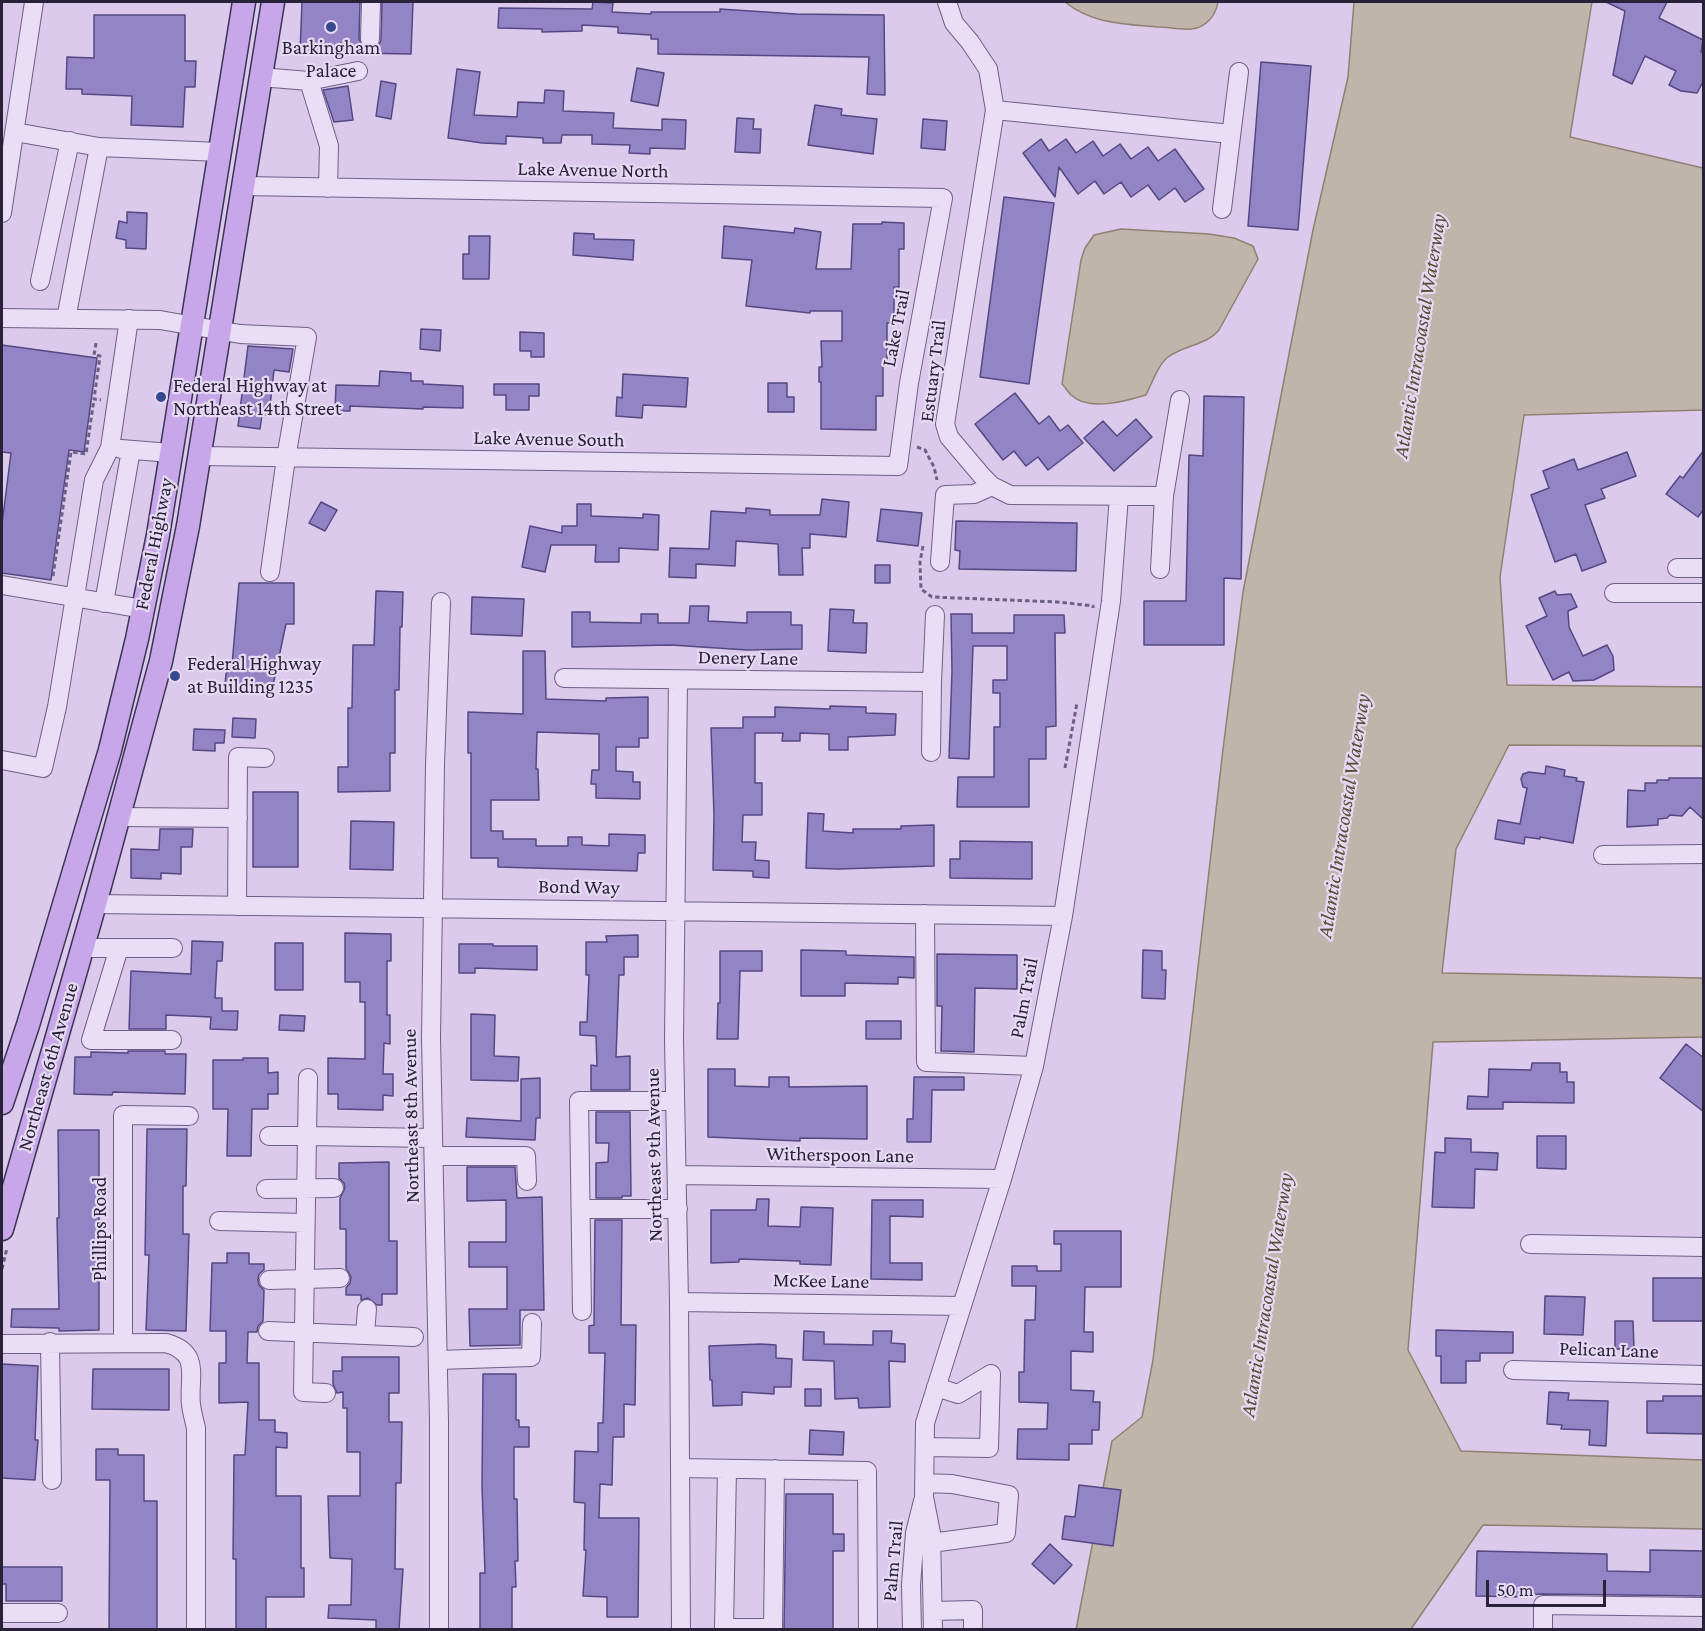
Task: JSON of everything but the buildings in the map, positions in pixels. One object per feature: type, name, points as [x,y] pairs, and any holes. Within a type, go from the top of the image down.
[{"type":"main road","name":"Federal Highway","points":[[2,1103],[7,1077],[110,750],[142,609],[171,453],[244,2]]},
{"type":"main road","name":"Federal Highway","points":[[95,904],[164,650],[179,579],[273,2]]},
{"type":"main road","name":"Northeast 6th Avenue","points":[[2,1229],[95,904]]},
{"type":"street","points":[[2,213],[34,2]]},
{"type":"street","points":[[370,2],[370,39]]},
{"type":"street","name":"Estuary Trail","points":[[947,2],[954,23],[988,69],[995,110],[945,424],[949,437],[992,486],[1010,495],[1164,496]]},
{"type":"street","points":[[260,77],[309,81],[358,71]]},
{"type":"street","points":[[1222,209],[1239,72]]},
{"type":"street","points":[[309,81],[329,146],[328,188]]},
{"type":"street","points":[[995,110],[1231,134]]},
{"type":"street","points":[[15,132],[99,147],[220,152]]},
{"type":"street","points":[[40,281],[70,141]]},
{"type":"street","points":[[66,319],[99,147]]},
{"type":"street","name":"Lake Avenue North","points":[[243,186],[944,198]]},
{"type":"street","name":"Lake Trail","points":[[898,466],[909,383],[944,198]]},
{"type":"street","points":[[2,318],[160,320],[240,334],[307,337],[286,458],[270,572]]},
{"type":"street","points":[[2,760],[43,768],[57,707],[94,480],[110,448],[129,319]]},
{"type":"street","points":[[1160,569],[1164,496],[1180,400]]},
{"type":"street","points":[[110,448],[171,453]]},
{"type":"street","points":[[105,603],[131,450]]},
{"type":"street","name":"Lake Avenue South","points":[[199,456],[898,466]]},
{"type":"street","points":[[940,562],[945,495],[974,494],[992,486]]},
{"type":"street","name":"Palm Trail","points":[[933,1620],[931,1543],[924,1490],[925,1423],[1002,1179],[1034,1066],[1063,916],[1112,601],[1119,496]]},
{"type":"street","points":[[1677,568],[1704,568]]},
{"type":"street","points":[[2,585],[142,609]]},
{"type":"street","points":[[1614,593],[1704,593]]},
{"type":"street","name":"Northeast 8th Avenue","points":[[439,1629],[438,1360],[431,1038],[435,765],[441,602]]},
{"type":"street","points":[[931,752],[935,615]]},
{"type":"street","name":"Denery Lane","points":[[564,678],[932,682]]},
{"type":"street","name":"Northeast 9th Avenue","points":[[678,680],[674,1040],[678,1209],[681,1629]]},
{"type":"street","points":[[237,906],[238,757],[265,758]]},
{"type":"street","points":[[120,817],[238,818]]},
{"type":"street","points":[[1603,855],[1704,854]]},
{"type":"street","name":"Bond Way","points":[[95,904],[1063,916]]},
{"type":"street","points":[[926,914],[926,1062],[1034,1066]]},
{"type":"street","points":[[83,948],[173,948]]},
{"type":"street","points":[[119,948],[91,1040],[172,1040]]},
{"type":"street","points":[[308,1078],[303,1392],[326,1393]]},
{"type":"street","points":[[582,1311],[579,1101],[675,1101]]},
{"type":"street","name":"Phillips Road","points":[[123,1343],[123,1115],[189,1116]]},
{"type":"street","points":[[269,1136],[307,1136],[526,1156],[527,1181]]},
{"type":"street","name":"Witherspoon Lane","points":[[677,1175],[1002,1179]]},
{"type":"street","points":[[266,1189],[334,1188]]},
{"type":"street","points":[[581,1209],[678,1209]]},
{"type":"street","points":[[219,1221],[305,1223]]},
{"type":"street","points":[[1530,1244],[1704,1247]]},
{"type":"street","points":[[269,1280],[339,1278]]},
{"type":"street","name":"McKee Lane","points":[[679,1302],[962,1306]]},
{"type":"street","points":[[365,1334],[367,1309]]},
{"type":"street","points":[[438,1360],[531,1357],[532,1323]]},
{"type":"street","points":[[268,1331],[414,1337]]},
{"type":"street","points":[[50,1342],[52,1480]]},
{"type":"street","points":[[2,1344],[165,1343],[175,1345],[189,1358],[192,1377],[203,1389],[202,1409],[196,1428],[196,1629]]},
{"type":"street","name":"Pelican Lane","points":[[1513,1370],[1704,1375]]},
{"type":"street","points":[[925,1447],[989,1448],[991,1374],[958,1394],[936,1387]]},
{"type":"street","points":[[680,1468],[867,1471],[868,1629]]},
{"type":"street","points":[[727,1468],[724,1628],[773,1628],[775,1469]]},
{"type":"street","points":[[924,1490],[952,1484],[1009,1495],[1006,1533],[931,1543]]},
{"type":"street","name":"Palm Trail","points":[[912,1629],[911,1585],[915,1533],[924,1490]]},
{"type":"street","points":[[1543,1629],[1543,1605],[1704,1607]]},
{"type":"street","points":[[933,1620],[973,1611],[973,1629]]},
{"type":"street","points":[[2,1613],[58,1613]]},
{"type":"path","points":[[51,594],[71,452],[86,454],[100,356],[94,355],[96,343]]},
{"type":"path","points":[[94,399],[117,402]]},
{"type":"path","points":[[913,445],[925,450],[934,467],[936,485]]},
{"type":"path","points":[[924,539],[920,562],[921,589],[932,597],[1058,602],[1093,606],[1091,617]]},
{"type":"path","points":[[1065,768],[1077,699]]},
{"type":"water","points":[[1065,2],[1218,2],[1213,16],[1206,23],[1187,29],[1109,22],[1086,15]]},
{"type":"water","name":"Atlantic Intracoastal Waterway","points":[[1354,2],[1592,2],[1570,137],[1703,168],[1703,410],[1524,415],[1500,577],[1507,685],[1703,687],[1703,746],[1509,745],[1456,849],[1442,973],[1703,978],[1703,1037],[1433,1042],[1408,1350],[1461,1451],[1703,1460],[1703,1529],[1483,1525],[1411,1629],[1076,1630],[1112,1441],[1142,1417],[1153,1360],[1243,592],[1313,230],[1348,77]]},
{"type":"water","points":[[1121,229],[1209,234],[1234,238],[1253,246],[1258,259],[1219,330],[1208,339],[1174,353],[1164,360],[1146,395],[1108,404],[1088,403],[1071,395],[1062,384],[1081,260],[1085,248],[1094,235]]},
{"type":"place","name":"Barkingham Palace","points":[[331,27]]},
{"type":"place","name":"Federal Highway at Northeast 14th Street","points":[[161,397]]},
{"type":"place","name":"Federal Highway at Building 1235","points":[[175,676]]}]
